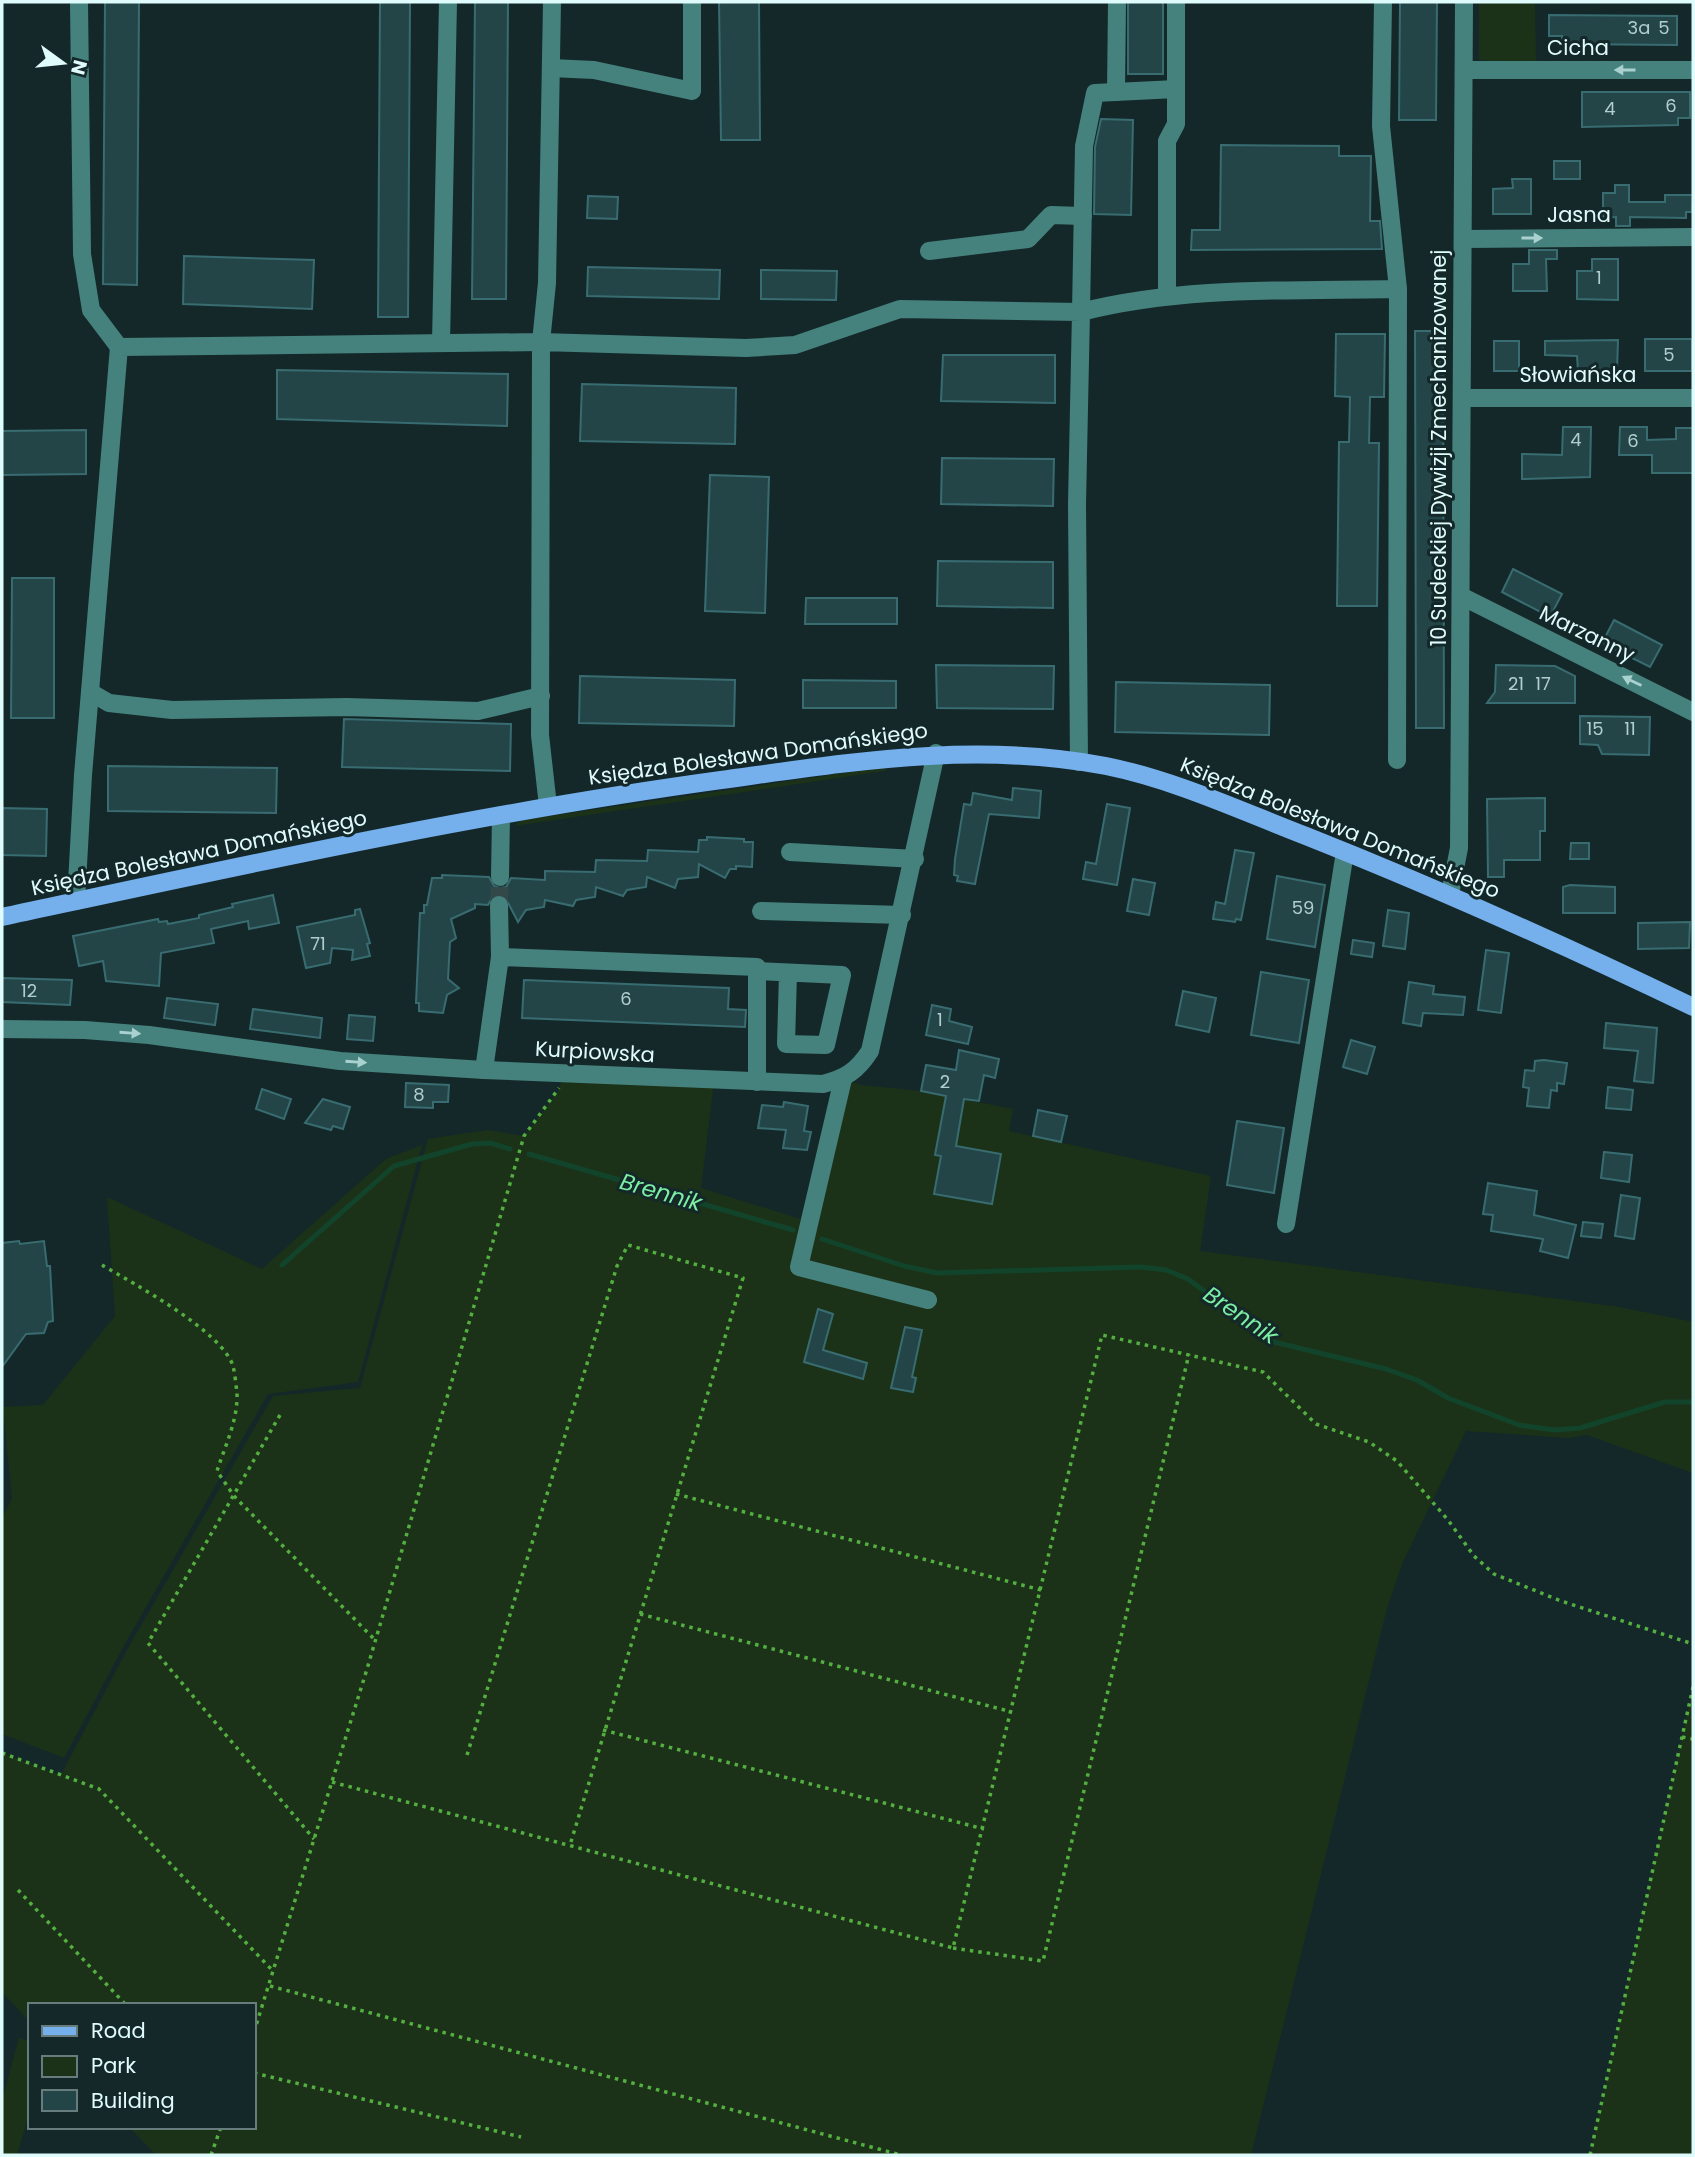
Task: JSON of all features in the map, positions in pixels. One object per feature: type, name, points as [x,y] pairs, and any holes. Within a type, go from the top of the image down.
[{"type":"main road","name":"Księdza Bolesława Domańskiego","points":[[2,917],[500,815],[666,787],[936,753],[1009,755],[1079,762],[1152,778],[1450,894],[1693,1007]]},
{"type":"street","points":[[76,901],[118,348],[91,310],[82,254],[79,2]]},
{"type":"street","points":[[441,343],[448,2]]},
{"type":"street","points":[[548,806],[540,735],[541,342],[547,284],[552,2]]},
{"type":"street","points":[[551,68],[594,70],[692,91],[692,2]]},
{"type":"street","points":[[1116,92],[1117,2]]},
{"type":"street","points":[[1167,296],[1167,141],[1176,124],[1176,2]]},
{"type":"street","points":[[1383,2],[1381,126],[1398,289],[1397,760]]},
{"type":"street","name":"10 Sudeckiej Dywizji Zmechanizowanej","points":[[1450,894],[1459,848],[1464,2]]},
{"type":"street","name":"Cicha","points":[[1464,70],[1693,70]]},
{"type":"street","points":[[1079,762],[1077,504],[1084,146],[1095,93],[1176,89]]},
{"type":"street","points":[[929,251],[1028,239],[1051,215],[1083,216]]},
{"type":"street","name":"Jasna","points":[[1464,239],[1693,237]]},
{"type":"street","points":[[118,348],[541,342],[746,348],[795,345],[900,309],[1081,312],[1129,299],[1221,292],[1398,289]]},
{"type":"street","name":"Słowiańska","points":[[1463,398],[1693,398]]},
{"type":"street","name":"Marzanny","points":[[1461,596],[1693,712]]},
{"type":"street","points":[[90,692],[109,703],[172,710],[347,707],[478,711],[541,696]]},
{"type":"street","points":[[928,1300],[799,1267],[843,1079],[859,1068],[870,1051],[915,859],[936,753]]},
{"type":"street","points":[[500,815],[500,877]]},
{"type":"street","points":[[790,852],[915,859]]},
{"type":"street","points":[[1286,1224],[1345,852]]},
{"type":"street","points":[[484,1070],[500,957],[499,905]]},
{"type":"street","points":[[761,911],[902,915]]},
{"type":"street","points":[[500,957],[757,967],[757,1082]]},
{"type":"street","points":[[757,971],[842,975],[826,1045],[786,1044],[788,973]]},
{"type":"street","name":"Kurpiowska","points":[[2,1029],[149,1035],[340,1060],[484,1070],[822,1084],[843,1079]]},
{"type":"path","points":[[256,2026],[375,1640],[524,1136],[558,1092],[564,1073]]},
{"type":"path","points":[[467,1755],[617,1266],[628,1245],[743,1278],[570,1844]]},
{"type":"path","points":[[102,1265],[173,1308],[216,1343],[233,1364],[237,1395],[234,1421],[216,1471],[234,1496],[375,1640]]},
{"type":"path","points":[[953,1948],[1102,1335],[1256,1369],[1273,1379],[1317,1424],[1381,1449],[1421,1487],[1474,1556],[1494,1574],[1561,1601],[1693,1644]]},
{"type":"path","points":[[332,1782],[953,1948],[1043,1961],[1189,1354]]},
{"type":"path","points":[[281,1415],[148,1643],[314,1839]]},
{"type":"path","points":[[676,1493],[1041,1590]]},
{"type":"path","points":[[640,1614],[1012,1712]]},
{"type":"path","points":[[1590,2155],[1693,1687]]},
{"type":"path","points":[[603,1730],[984,1829]]},
{"type":"path","points":[[1682,1737],[1693,1739]]},
{"type":"path","points":[[2,1752],[99,1789],[273,1971]]},
{"type":"path","points":[[18,1890],[124,2003]]},
{"type":"path","points":[[270,1986],[901,2155]]},
{"type":"path","points":[[256,2073],[521,2137]]},
{"type":"path","points":[[212,2155],[220,2129]]},
{"type":"green space","points":[[1479,2],[1535,2],[1536,65],[1479,60]]},
{"type":"green space","points":[[885,767],[885,771],[514,826],[522,820]]},
{"type":"green space","points":[[564,1073],[714,1081],[701,1188],[810,1222],[843,1079],[861,1085],[921,1091],[1013,1109],[1009,1131],[1211,1176],[1200,1251],[1619,1307],[1693,1322],[1693,1473],[1587,1435],[1568,1438],[1466,1431],[1402,1564],[1387,1608],[1251,2155],[156,2155],[131,2129],[256,2129],[256,2003],[28,2003],[28,2020],[2,1992],[2,1753],[61,1775],[127,1650],[273,1396],[360,1388],[428,1139],[487,1130],[524,1136],[558,1092]]},
{"type":"green space","points":[[422,1145],[358,1382],[268,1394],[127,1640],[64,1758],[2,1734],[2,1518],[12,1499],[3,1407],[43,1405],[115,1316],[107,1197],[262,1269],[386,1159]]},
{"type":"green space","points":[[1693,1687],[1693,2155],[1590,2155]]},
{"type":"green space","points":[[19,2038],[28,2040],[28,2117],[17,2155],[2,2155],[2,2101]]},
{"type":"building","points":[[105,2],[139,2],[137,285],[103,284]]},
{"type":"building","points":[[380,2],[410,2],[408,317],[378,317]]},
{"type":"building","points":[[475,2],[508,2],[506,299],[472,299]]},
{"type":"building","points":[[719,2],[759,2],[760,140],[721,140]]},
{"type":"building","points":[[1128,2],[1163,2],[1163,74],[1128,74]]},
{"type":"building","points":[[1400,2],[1437,2],[1436,120],[1399,120]]},
{"type":"building","points":[[1549,15],[1677,16],[1677,45],[1562,44],[1562,36],[1549,36]]},
{"type":"building","points":[[1582,92],[1690,92],[1690,118],[1678,118],[1678,125],[1582,127]]},
{"type":"building","points":[[1101,119],[1133,120],[1131,215],[1094,214],[1095,147]]},
{"type":"building","points":[[1221,145],[1339,146],[1339,156],[1371,156],[1370,221],[1380,221],[1382,249],[1191,250],[1192,230],[1220,230]]},
{"type":"building","points":[[1554,161],[1580,161],[1580,179],[1554,179]]},
{"type":"building","points":[[1512,179],[1531,179],[1531,214],[1493,214],[1493,189],[1513,188]]},
{"type":"building","points":[[1615,185],[1629,185],[1629,202],[1665,202],[1665,195],[1693,195],[1692,212],[1686,212],[1686,218],[1630,217],[1630,226],[1616,226],[1616,217],[1603,218],[1603,193],[1615,193]]},
{"type":"building","points":[[588,196],[618,197],[617,219],[587,218]]},
{"type":"building","points":[[1529,250],[1557,250],[1557,259],[1546,259],[1547,291],[1513,291],[1513,264],[1529,264]]},
{"type":"building","points":[[184,256],[314,260],[312,309],[183,304]]},
{"type":"building","points":[[1592,259],[1618,259],[1618,300],[1577,299],[1577,271],[1592,271]]},
{"type":"building","points":[[588,267],[720,270],[719,299],[587,296]]},
{"type":"building","points":[[761,270],[837,271],[836,300],[761,299]]},
{"type":"building","points":[[1415,331],[1443,331],[1444,728],[1416,728]]},
{"type":"building","points":[[1336,334],[1385,334],[1384,397],[1370,397],[1369,443],[1379,443],[1377,606],[1337,606],[1339,442],[1349,442],[1350,397],[1335,396]]},
{"type":"building","points":[[1645,339],[1692,339],[1692,371],[1645,371]]},
{"type":"building","points":[[1618,340],[1617,371],[1578,371],[1577,356],[1545,355],[1545,341]]},
{"type":"building","points":[[1494,341],[1519,341],[1519,371],[1494,371]]},
{"type":"building","points":[[943,355],[1055,355],[1055,403],[941,401]]},
{"type":"building","points":[[277,370],[508,374],[507,426],[277,419]]},
{"type":"building","points":[[582,384],[736,388],[735,444],[580,441]]},
{"type":"building","points":[[1563,427],[1591,427],[1590,477],[1522,479],[1522,454],[1562,455]]},
{"type":"building","points":[[1620,427],[1647,427],[1647,440],[1676,439],[1676,428],[1693,428],[1693,473],[1652,473],[1652,455],[1619,455]]},
{"type":"building","points":[[86,430],[86,474],[2,475],[2,431]]},
{"type":"building","points":[[942,458],[1054,459],[1053,506],[941,504]]},
{"type":"building","points":[[710,475],[769,477],[765,613],[705,611]]},
{"type":"building","points":[[938,561],[1053,562],[1053,608],[937,606]]},
{"type":"building","points":[[1513,569],[1562,594],[1550,617],[1502,592]]},
{"type":"building","points":[[12,578],[54,578],[54,718],[11,718]]},
{"type":"building","points":[[806,598],[897,598],[897,624],[805,624]]},
{"type":"building","points":[[1614,620],[1662,645],[1650,667],[1602,643]]},
{"type":"building","points":[[936,665],[1054,666],[1053,709],[937,708]]},
{"type":"building","points":[[1496,665],[1555,666],[1575,676],[1575,703],[1487,703],[1495,692]]},
{"type":"building","points":[[580,676],[735,680],[734,726],[579,723]]},
{"type":"building","points":[[803,680],[896,681],[896,708],[803,708]]},
{"type":"building","points":[[1116,682],[1270,685],[1269,735],[1115,732]]},
{"type":"building","points":[[1580,716],[1650,717],[1649,755],[1602,754],[1598,745],[1580,744]]},
{"type":"building","points":[[344,719],[511,724],[510,771],[342,767]]},
{"type":"building","points":[[108,766],[277,768],[276,813],[108,811]]},
{"type":"building","points":[[1013,788],[1041,791],[1039,818],[989,814],[975,884],[957,881],[958,876],[954,875],[955,859],[964,804],[971,805],[973,793],[1012,800]]},
{"type":"building","points":[[1545,798],[1545,831],[1540,831],[1540,860],[1504,860],[1504,877],[1488,877],[1487,799]]},
{"type":"building","points":[[1107,804],[1130,808],[1117,885],[1083,879],[1086,862],[1096,864]]},
{"type":"building","points":[[2,808],[47,809],[46,856],[2,855]]},
{"type":"building","points":[[707,837],[753,842],[752,867],[736,866],[736,869],[730,869],[725,878],[699,864],[698,877],[678,879],[675,888],[647,877],[646,887],[627,890],[623,896],[596,887],[595,897],[576,900],[573,906],[545,900],[544,907],[526,910],[518,922],[504,895],[493,896],[488,905],[475,904],[475,908],[451,919],[456,938],[450,942],[448,979],[459,988],[447,995],[443,1013],[419,1011],[419,1003],[416,1003],[420,913],[424,913],[424,905],[427,905],[432,878],[442,878],[442,875],[489,877],[494,886],[500,888],[506,887],[511,878],[545,880],[545,871],[595,872],[596,860],[647,861],[648,850],[698,852],[699,840],[707,840]]},
{"type":"building","points":[[1571,843],[1589,843],[1589,859],[1570,859]]},
{"type":"building","points":[[1235,850],[1254,853],[1241,920],[1236,919],[1235,922],[1213,919],[1216,902],[1225,904]]},
{"type":"building","points":[[1277,876],[1325,885],[1315,947],[1267,939]]},
{"type":"building","points":[[1133,879],[1155,883],[1149,915],[1127,911]]},
{"type":"building","points":[[1563,887],[1615,887],[1615,913],[1563,913]]},
{"type":"building","points":[[273,895],[279,923],[249,929],[248,921],[211,929],[214,943],[161,953],[159,986],[106,981],[103,961],[79,966],[73,936],[158,919],[159,922],[167,921],[168,924],[199,918],[199,915],[233,907],[232,904]]},
{"type":"building","points":[[360,909],[370,943],[367,944],[370,956],[352,960],[353,950],[332,948],[330,963],[306,968],[297,927],[355,915],[355,910]]},
{"type":"building","points":[[1388,910],[1409,913],[1405,949],[1383,946]]},
{"type":"building","points":[[1690,922],[1689,948],[1638,949],[1638,923]]},
{"type":"building","points":[[1353,940],[1374,943],[1372,957],[1351,954]]},
{"type":"building","points":[[1486,950],[1509,953],[1501,1013],[1478,1010]]},
{"type":"building","points":[[1261,972],[1309,980],[1299,1043],[1251,1035]]},
{"type":"building","points":[[2,978],[72,980],[70,1005],[2,1002]]},
{"type":"building","points":[[524,980],[729,988],[728,1009],[746,1010],[745,1027],[522,1018]]},
{"type":"building","points":[[1409,982],[1434,986],[1433,994],[1465,997],[1463,1015],[1423,1013],[1421,1026],[1403,1023]]},
{"type":"building","points":[[1183,991],[1216,998],[1209,1032],[1176,1025]]},
{"type":"building","points":[[167,998],[218,1004],[215,1025],[164,1018]]},
{"type":"building","points":[[932,1005],[951,1009],[949,1021],[972,1027],[968,1044],[926,1035]]},
{"type":"building","points":[[253,1009],[322,1018],[320,1038],[250,1029]]},
{"type":"building","points":[[349,1015],[375,1017],[373,1041],[347,1039]]},
{"type":"building","points":[[1606,1023],[1657,1028],[1653,1083],[1634,1081],[1638,1051],[1604,1048]]},
{"type":"building","points":[[1351,1040],[1375,1047],[1367,1074],[1343,1067]]},
{"type":"building","points":[[959,1050],[999,1059],[995,1078],[984,1075],[979,1101],[964,1099],[956,1146],[1001,1154],[992,1204],[934,1194],[941,1156],[935,1155],[946,1096],[921,1091],[926,1065],[956,1070]]},
{"type":"building","points":[[1535,1061],[1567,1063],[1564,1084],[1557,1083],[1557,1091],[1551,1090],[1549,1108],[1527,1106],[1529,1088],[1523,1087],[1525,1070],[1534,1071]]},
{"type":"building","points":[[406,1083],[449,1085],[448,1102],[433,1102],[433,1108],[405,1107]]},
{"type":"building","points":[[1608,1087],[1633,1090],[1631,1110],[1606,1108]]},
{"type":"building","points":[[262,1089],[291,1099],[284,1119],[256,1109]]},
{"type":"building","points":[[323,1099],[350,1107],[343,1129],[333,1126],[331,1130],[305,1123]]},
{"type":"building","points":[[784,1102],[808,1106],[804,1131],[811,1132],[807,1150],[783,1148],[786,1130],[758,1128],[762,1105],[783,1107]]},
{"type":"building","points":[[1038,1110],[1067,1116],[1061,1142],[1033,1136]]},
{"type":"building","points":[[1237,1121],[1284,1128],[1274,1193],[1227,1185]]},
{"type":"building","points":[[1604,1152],[1632,1155],[1629,1182],[1601,1178]]},
{"type":"building","points":[[1488,1183],[1537,1191],[1534,1215],[1576,1225],[1568,1258],[1540,1251],[1543,1239],[1491,1231],[1493,1215],[1483,1214]]},
{"type":"building","points":[[1621,1195],[1640,1198],[1634,1239],[1615,1236]]},
{"type":"building","points":[[1583,1222],[1603,1224],[1601,1238],[1581,1236]]},
{"type":"building","points":[[19,1241],[20,1244],[44,1241],[47,1266],[50,1266],[53,1321],[48,1322],[44,1333],[26,1334],[2,1367],[2,1243]]},
{"type":"building","points":[[818,1309],[833,1314],[823,1350],[867,1363],[863,1379],[804,1362]]},
{"type":"building","points":[[905,1327],[922,1330],[912,1377],[916,1378],[913,1392],[891,1388]]},
{"type":"waterway","name":"Brennik","points":[[282,1265],[394,1166],[472,1144],[490,1143],[510,1149]]},
{"type":"waterway","name":"Brennik","points":[[529,1154],[793,1230]]},
{"type":"waterway","name":"Brennik","points":[[822,1239],[904,1266],[937,1273],[1141,1267],[1166,1270],[1188,1279],[1274,1342],[1386,1369],[1417,1380],[1448,1398],[1519,1425],[1555,1430],[1580,1428],[1665,1402],[1693,1402]]},
{"type":"tunnel","points":[[499,905],[500,877]]}]
